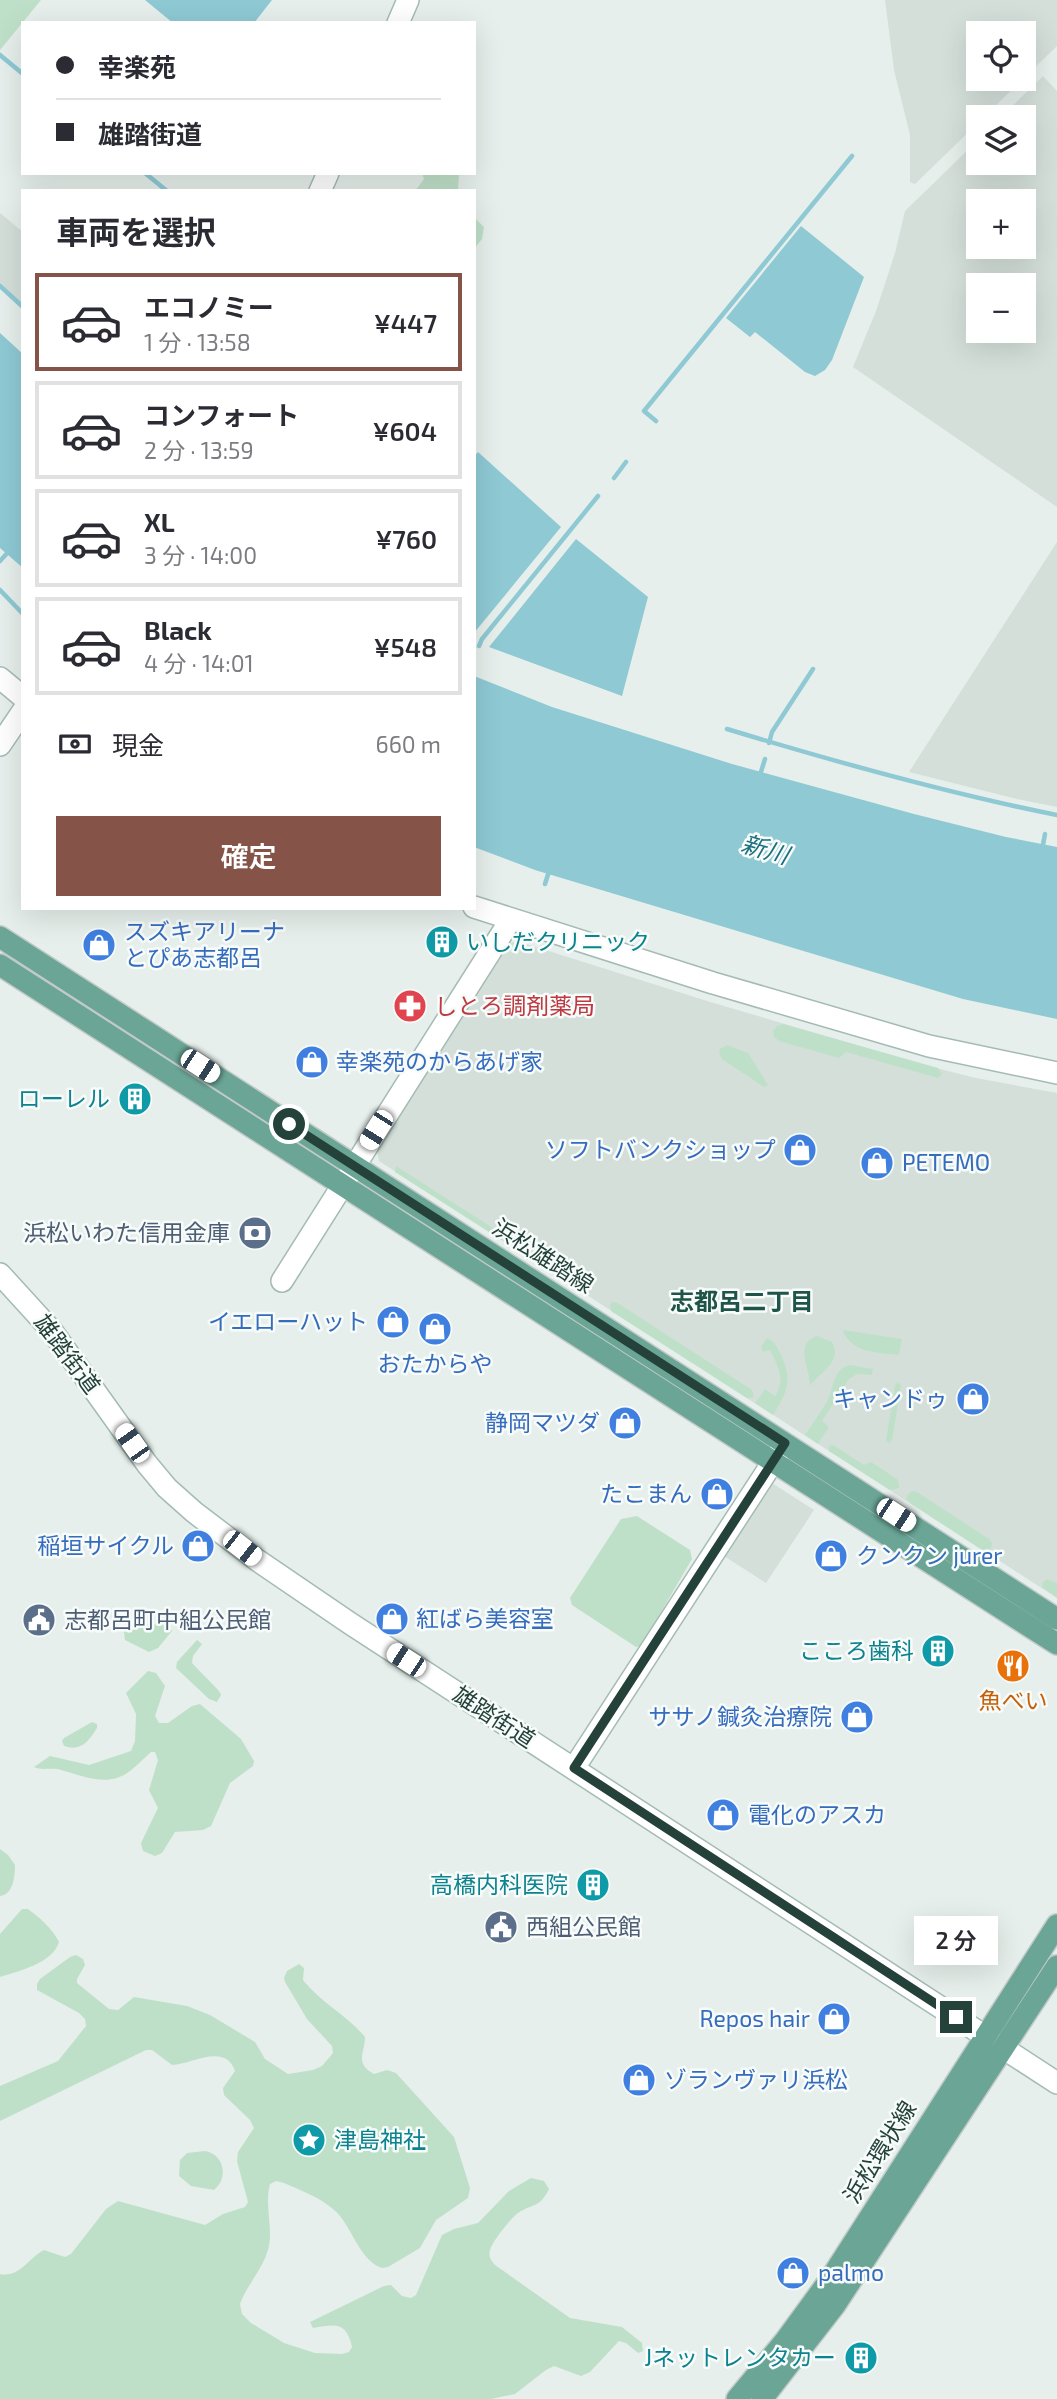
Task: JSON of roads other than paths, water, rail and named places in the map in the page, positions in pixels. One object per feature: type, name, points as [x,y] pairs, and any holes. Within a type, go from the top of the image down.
[{"type":"main road","name":"浜松雄踏線","points":[[0,937],[353,1166],[779,1452],[1057,1644]]},
{"type":"main road","name":"浜松雄踏線","points":[[0,965],[342,1184],[1057,1619]]},
{"type":"main road","name":"浜松環状線","points":[[737,2399],[785,2341],[831,2278],[1057,1925]]},
{"type":"main road","name":"浜松環状線","points":[[762,2399],[835,2305],[1057,1966]]},
{"type":"street","points":[[399,21],[408,0]]},
{"type":"street","points":[[0,678],[21,695]]},
{"type":"street","points":[[0,745],[21,714]]},
{"type":"street","points":[[476,908],[713,983],[916,1042],[980,1059],[1057,1073]]},
{"type":"street","points":[[282,1280],[511,919]]},
{"type":"street","name":"雄踏街道","points":[[0,1274],[52,1331],[147,1464],[180,1500],[289,1582],[1057,2083]]},
{"type":"street","points":[[574,1768],[779,1452]]},
{"type":"water","points":[[145,0],[272,0],[256,21],[171,21]]},
{"type":"water","points":[[801,226],[864,277],[832,360],[825,370],[815,376],[805,372],[755,332],[750,337],[726,318]]},
{"type":"water","points":[[0,333],[21,352],[21,566],[0,548]]},
{"type":"water","points":[[478,452],[561,527],[476,631]]},
{"type":"water","points":[[576,539],[648,597],[622,696],[489,647]]},
{"type":"water","name":"新川","points":[[476,677],[552,707],[732,764],[914,814],[1057,847],[1057,1019],[963,999],[535,870],[476,848]]},
{"type":"waterway","points":[[0,55],[21,72]]},
{"type":"waterway","points":[[656,421],[644,411],[852,156]]},
{"type":"waterway","points":[[147,175],[165,189]]},
{"type":"waterway","points":[[0,286],[21,305]]},
{"type":"waterway","points":[[614,478],[626,462]]},
{"type":"waterway","points":[[479,646],[598,496]]},
{"type":"waterway","points":[[0,561],[9,551]]},
{"type":"waterway","points":[[0,590],[21,612]]},
{"type":"waterway","points":[[769,743],[772,732],[813,669]]},
{"type":"waterway","points":[[727,729],[891,776],[1057,815]]},
{"type":"waterway","points":[[760,775],[765,759]]},
{"type":"waterway","points":[[1042,850],[1045,834]]},
{"type":"waterway","points":[[545,884],[550,868]]},
{"type":"place","name":"いしだクリニック","points":[[442,942]]},
{"type":"place","name":"スズキアリーナ とぴあ志都呂","points":[[99,945]]},
{"type":"place","name":"しとろ調剤薬局","points":[[410,1006]]},
{"type":"place","name":"幸楽苑のからあげ家","points":[[312,1062]]},
{"type":"place","name":"ローレル","points":[[135,1099]]},
{"type":"place","name":"ソフトバンクショップ","points":[[800,1150]]},
{"type":"place","name":"PETEMO","points":[[877,1163]]},
{"type":"place","name":"浜松いわた信用金庫","points":[[255,1233]]},
{"type":"place","name":"イエローハット","points":[[393,1322]]},
{"type":"place","name":"おたからや","points":[[435,1329]]},
{"type":"place","name":"キャンドゥ","points":[[973,1399]]},
{"type":"place","name":"静岡マツダ","points":[[625,1423]]},
{"type":"place","name":"たこまん","points":[[717,1494]]},
{"type":"place","name":"稲垣サイクル","points":[[198,1546]]},
{"type":"place","name":"クンクン jurer","points":[[831,1556]]},
{"type":"place","name":"紅ばら美容室","points":[[392,1619]]},
{"type":"place","name":"志都呂町中組公民館","points":[[39,1620]]},
{"type":"place","name":"こころ歯科","points":[[938,1651]]},
{"type":"place","name":"魚べい","points":[[1013,1666]]},
{"type":"place","name":"ササノ鍼灸治療院","points":[[857,1717]]},
{"type":"place","name":"電化のアスカ","points":[[723,1815]]},
{"type":"place","name":"高橋内科医院","points":[[593,1885]]},
{"type":"place","name":"西組公民館","points":[[501,1927]]},
{"type":"place","name":"Repos hair","points":[[834,2019]]},
{"type":"place","name":"ゾランヴァリ浜松","points":[[639,2080]]},
{"type":"place","name":"津島神社","points":[[309,2140]]},
{"type":"place","name":"palmo","points":[[793,2273]]},
{"type":"place","name":"Jネットレンタカー","points":[[861,2358]]},
{"type":"district","name":"志都呂二丁目","points":[[742,1302]]}]
